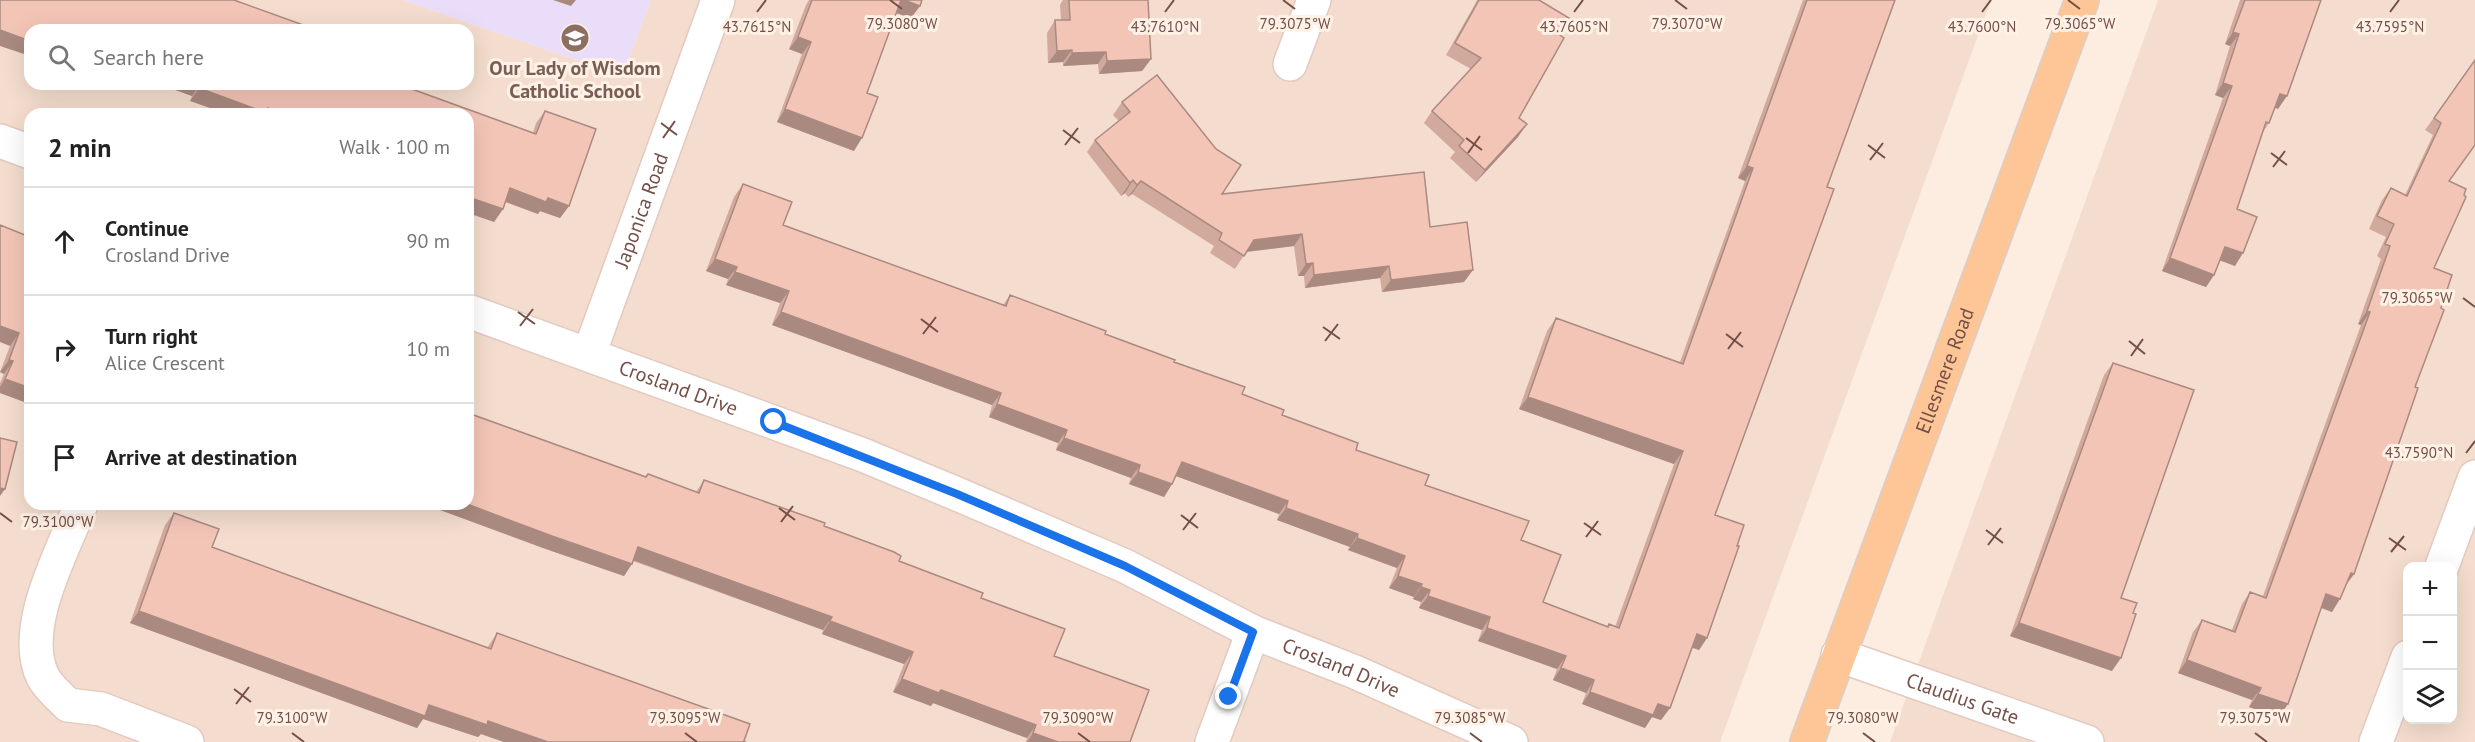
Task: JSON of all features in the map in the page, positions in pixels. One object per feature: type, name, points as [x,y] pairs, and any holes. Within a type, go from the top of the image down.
[{"type":"main road","name":"Ellesmere Road","points":[[1807,742],[2082,0]]},
{"type":"street","name":"Japonica Road","points":[[589,354],[718,0]]},
{"type":"street","points":[[1290,64],[1314,0]]},
{"type":"street","points":[[0,141],[24,150]]},
{"type":"street","name":"Crosland Drive","points":[[474,313],[863,455],[1125,566],[1253,632],[1355,672],[1511,742]]},
{"type":"street","points":[[2444,562],[2475,477]]},
{"type":"street","points":[[79,510],[36,621],[37,658],[44,679],[68,705],[101,709],[186,742]]},
{"type":"street","points":[[1212,742],[1253,632]]},
{"type":"street","name":"Claudius Gate","points":[[1838,655],[2087,742]]},
{"type":"street","points":[[2376,742],[2403,670]]},
{"type":"shaded area","points":[[0,0],[403,0],[472,24],[24,24],[24,90],[474,90],[474,25],[622,76],[651,0],[1991,0],[1720,742],[0,742]]},
{"type":"shaded area","name":"Our Lady of Wisdom Catholic School","points":[[403,0],[651,0],[622,76]]},
{"type":"shaded area","points":[[2158,0],[2475,0],[2475,742],[1890,742]]},
{"type":"building","points":[[0,0],[234,0],[300,24],[24,24],[24,39],[0,30]]},
{"type":"building","points":[[812,0],[901,0],[867,93],[878,97],[862,138],[785,109],[811,42],[798,37]]},
{"type":"building","points":[[904,0],[922,0],[920,6]]},
{"type":"building","points":[[1069,0],[1148,0],[1151,59],[1107,61],[1106,52],[1057,51],[1055,20],[1070,20]]},
{"type":"building","points":[[1479,0],[1539,0],[1569,18],[1560,35],[1564,38],[1519,118],[1527,124],[1485,170],[1459,146],[1464,140],[1432,111],[1481,58],[1455,43]]},
{"type":"building","points":[[1807,0],[1895,0],[1827,187],[1834,189],[1715,515],[1744,525],[1737,546],[1739,546],[1707,638],[1697,634],[1670,708],[1658,704],[1653,715],[1590,692],[1594,680],[1561,668],[1566,656],[1487,628],[1490,617],[1428,596],[1430,590],[1421,587],[1422,584],[1398,576],[1405,556],[1357,538],[1358,534],[1286,508],[1288,501],[1182,462],[1172,484],[1138,472],[1140,465],[1064,438],[1067,430],[997,404],[1001,393],[781,312],[789,291],[735,272],[737,267],[715,259],[743,184],[792,202],[783,225],[1006,306],[1010,295],[1106,331],[1105,334],[1175,360],[1174,362],[1245,387],[1242,394],[1284,410],[1282,415],[1358,443],[1356,450],[1429,475],[1425,485],[1529,521],[1521,540],[1561,555],[1543,602],[1608,627],[1609,624],[1619,628],[1683,451],[1528,397],[1556,318],[1683,364],[1753,168],[1747,166]]},
{"type":"building","points":[[2245,0],[2321,0],[2287,96],[2280,94],[2269,123],[2266,122],[2237,209],[2257,217],[2243,253],[2225,247],[2214,275],[2170,258],[2232,86],[2223,83],[2239,34],[2233,32]]},
{"type":"building","points":[[2475,60],[2475,145],[2449,181],[2466,189],[2464,195],[2466,197],[2434,268],[2452,275],[2441,308],[2444,310],[2415,387],[2418,388],[2354,574],[2351,573],[2340,599],[2326,594],[2288,704],[2258,694],[2261,688],[2187,660],[2202,620],[2235,632],[2250,592],[2266,598],[2370,312],[2367,311],[2390,246],[2385,244],[2394,224],[2377,216],[2391,188],[2407,196],[2441,123],[2434,118]]},
{"type":"building","points":[[1157,75],[1216,149],[1241,165],[1222,194],[1424,172],[1430,227],[1467,222],[1473,270],[1391,280],[1389,266],[1314,275],[1313,263],[1306,264],[1302,234],[1254,240],[1244,256],[1219,240],[1222,233],[1141,181],[1137,185],[1133,180],[1130,183],[1095,140],[1130,112],[1122,102]]},
{"type":"building","points":[[204,90],[415,90],[464,108],[268,108],[253,108]]},
{"type":"building","points":[[545,111],[596,129],[569,206],[548,198],[546,202],[510,188],[503,209],[474,199],[474,112],[536,134]]},
{"type":"building","points":[[0,225],[24,235],[24,386],[5,379],[13,361],[9,360],[19,333],[0,326]]},
{"type":"building","points":[[2113,363],[2194,390],[2121,598],[2137,603],[2133,613],[2136,614],[2121,658],[2019,623]]},
{"type":"building","points":[[474,415],[646,477],[648,474],[699,493],[704,480],[825,523],[824,526],[894,552],[901,556],[899,561],[983,593],[981,598],[1065,629],[1054,656],[1149,690],[1130,742],[1058,742],[1033,733],[1036,725],[941,690],[939,693],[902,679],[913,652],[830,621],[832,617],[638,547],[632,564],[474,507]]},
{"type":"building","points":[[0,438],[17,442],[5,489],[0,488]]},
{"type":"building","points":[[174,513],[219,529],[212,547],[334,592],[491,649],[497,633],[750,724],[744,741],[746,742],[548,742],[488,721],[487,725],[429,705],[425,716],[139,611]]},
{"type":"place","name":"Our Lady of Wisdom Catholic School","points":[[575,38]]},
{"type":"route","points":[[774,422],[863,455],[1125,566],[1253,632],[1229,697]]}]
